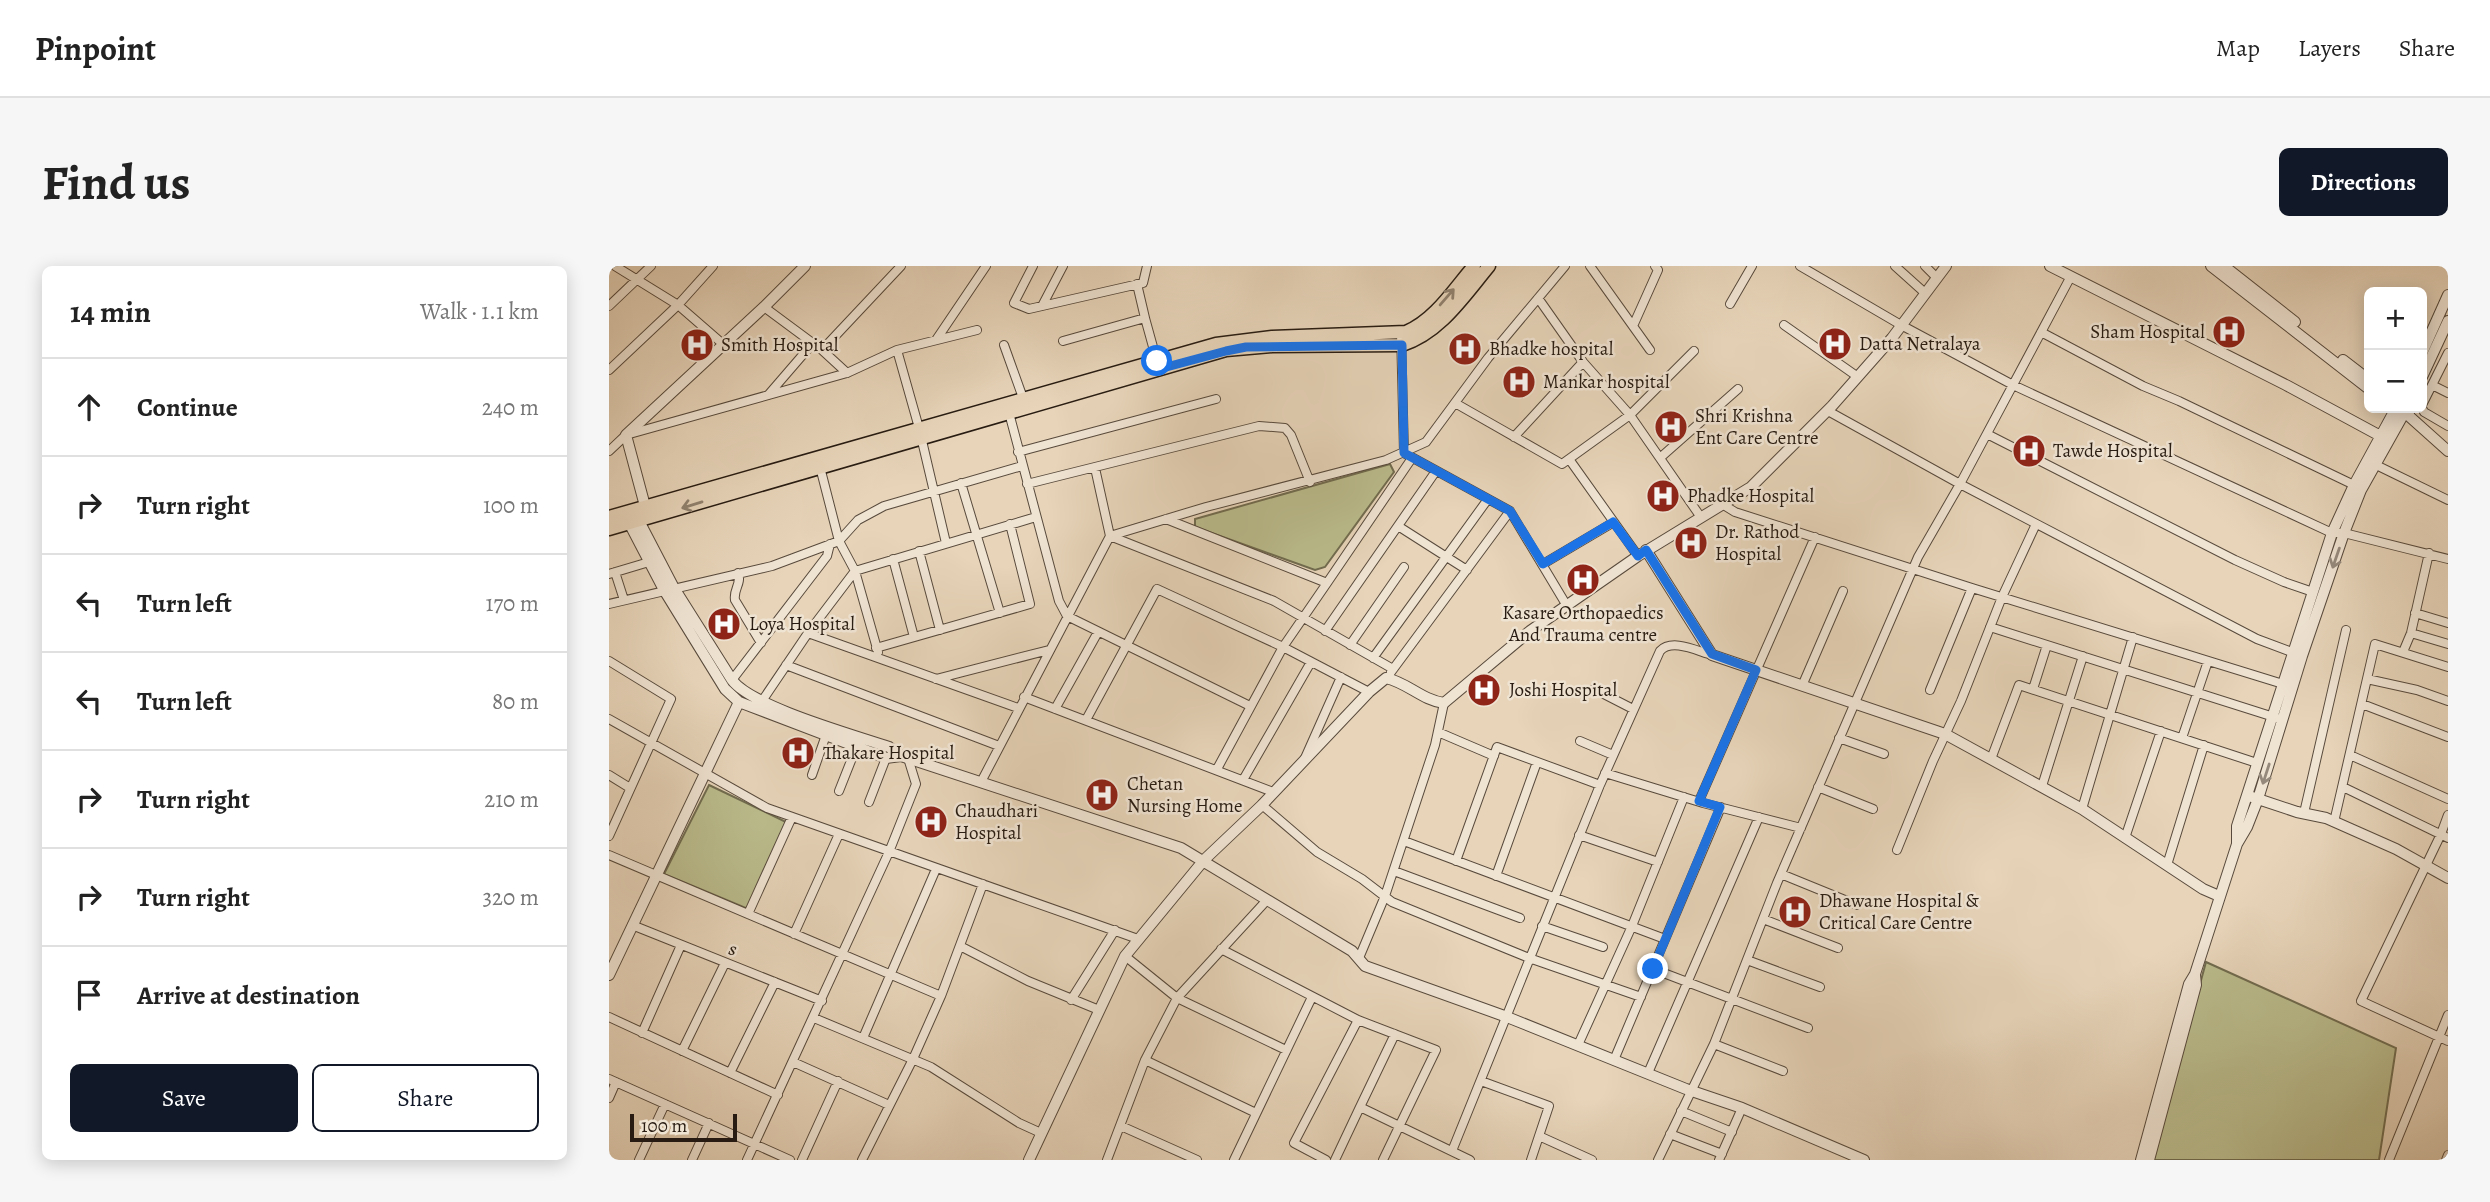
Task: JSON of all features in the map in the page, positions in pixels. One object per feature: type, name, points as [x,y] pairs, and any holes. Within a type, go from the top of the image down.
[{"type":"main road","points":[[1402,339],[1423,323],[1474,266]]},
{"type":"main road","points":[[609,529],[634,515],[1158,365],[1216,344],[1244,339],[1417,340],[1439,324],[1489,266]]},
{"type":"main road","points":[[1007,408],[1023,398],[1158,365]]},
{"type":"main road","points":[[609,517],[634,515],[820,467],[920,433]]},
{"type":"street","points":[[615,266],[678,305],[724,345]]},
{"type":"street","points":[[609,306],[651,266]]},
{"type":"street","points":[[609,370],[678,305],[713,266]]},
{"type":"street","points":[[609,451],[765,307],[805,266]]},
{"type":"street","points":[[822,350],[901,266]]},
{"type":"street","points":[[936,340],[986,266]]},
{"type":"street","points":[[1033,266],[1014,303],[1029,309],[1143,283],[1147,266]]},
{"type":"street","points":[[1042,306],[1063,266]]},
{"type":"street","points":[[1217,769],[1283,647],[1408,456],[1426,442],[1565,266]]},
{"type":"street","points":[[1590,266],[1650,351]]},
{"type":"street","points":[[1633,326],[1658,270],[1655,266]]},
{"type":"street","points":[[1730,304],[1752,266]]},
{"type":"street","points":[[1800,266],[1901,325],[2013,385],[2332,533],[2344,533],[2448,559]]},
{"type":"street","points":[[1895,266],[1925,293]]},
{"type":"street","points":[[1925,266],[1937,278]]},
{"type":"street","points":[[1359,958],[1404,841],[1438,732],[1444,703],[1530,631],[1642,553],[1751,486],[1828,411],[1901,325],[1946,266]]},
{"type":"street","points":[[2050,266],[2385,438]]},
{"type":"street","points":[[2211,266],[2235,279],[2364,376]]},
{"type":"street","points":[[2224,266],[2235,279],[2364,385]]},
{"type":"street","points":[[1658,1160],[1714,1044],[1781,874],[1913,569],[2070,278]]},
{"type":"street","points":[[1137,285],[1158,365]]},
{"type":"street","points":[[2424,350],[2448,295]]},
{"type":"street","points":[[1538,298],[1583,362],[1630,415],[1700,516]]},
{"type":"street","points":[[765,307],[822,350],[847,373]]},
{"type":"street","points":[[1063,341],[1145,318]]},
{"type":"street","points":[[1784,326],[1858,377]]},
{"type":"street","points":[[2427,366],[2447,326]]},
{"type":"street","points":[[626,435],[847,373],[897,350],[977,330]]},
{"type":"street","points":[[2041,332],[2133,381],[2354,485]]},
{"type":"street","points":[[1402,339],[1408,456]]},
{"type":"street","points":[[769,394],[813,343]]},
{"type":"street","points":[[1004,345],[1023,398]]},
{"type":"street","points":[[897,350],[946,543]]},
{"type":"street","points":[[1455,403],[1562,464],[1630,415],[1694,351]]},
{"type":"street","points":[[2427,396],[2446,364],[2448,353]]},
{"type":"street","points":[[1514,437],[1583,362]]},
{"type":"street","points":[[2432,385],[2448,393]]},
{"type":"street","points":[[1661,457],[1738,389]]},
{"type":"street","points":[[1019,452],[1216,399]]},
{"type":"street","points":[[1007,408],[1059,601],[1067,616],[1251,706]]},
{"type":"street","points":[[1828,411],[1960,484],[2257,639],[2297,654]]},
{"type":"street","points":[[2141,1160],[2189,984],[2195,974],[2237,844],[2258,799],[2313,592],[2332,533],[2354,485],[2400,413]]},
{"type":"street","points":[[2405,413],[2448,451]]},
{"type":"street","points":[[2426,413],[2448,426]]},
{"type":"street","points":[[1027,484],[1259,426],[1285,428],[1291,435],[1310,482]]},
{"type":"street","points":[[1987,434],[2235,560],[2313,592]]},
{"type":"street","points":[[626,435],[634,515],[649,562],[732,680],[759,706],[826,735],[889,747],[904,757],[1181,848],[1352,951],[1365,966],[1507,1017],[1742,1108],[1864,1160]]},
{"type":"street","points":[[2237,844],[2237,826],[2257,763],[2278,718],[2283,684],[2385,438]]},
{"type":"street","points":[[1110,536],[1408,456],[1510,511],[1567,606]]},
{"type":"street","points":[[1569,459],[1613,522],[1642,553],[1712,654]]},
{"type":"street","points":[[2374,464],[2448,499]]},
{"type":"street","points":[[732,680],[835,543],[858,520],[884,506],[1022,466]]},
{"type":"street","points":[[820,467],[835,543],[855,571],[880,658]]},
{"type":"street","points":[[981,782],[1110,536],[1095,468]]},
{"type":"street","points":[[1325,631],[1436,471]]},
{"type":"street","points":[[961,483],[1000,613]]},
{"type":"street","points":[[1373,658],[1488,499]]},
{"type":"street","points":[[1722,503],[1735,512],[2283,684]]},
{"type":"street","points":[[1029,1160],[1125,956],[1204,860],[1262,805],[1390,673],[1510,511]]},
{"type":"street","points":[[634,515],[669,589],[725,689],[739,702],[759,706],[859,742],[886,758],[904,757]]},
{"type":"street","points":[[759,706],[808,633],[855,571],[1036,517]]},
{"type":"street","points":[[1166,519],[1327,583]]},
{"type":"street","points":[[1543,564],[1613,522]]},
{"type":"street","points":[[876,648],[1031,603],[1010,524]]},
{"type":"street","points":[[1897,850],[2002,597],[2036,524]]},
{"type":"street","points":[[1398,526],[1467,570]]},
{"type":"street","points":[[1110,536],[1274,601],[1373,658],[1400,681],[1431,701],[1444,703]]},
{"type":"street","points":[[1699,801],[1815,537]]},
{"type":"street","points":[[609,604],[772,566],[835,543]]},
{"type":"street","points":[[919,551],[940,630]]},
{"type":"street","points":[[2403,652],[2411,633],[2429,553]]},
{"type":"street","points":[[893,559],[914,637]]},
{"type":"street","points":[[624,600],[612,573],[649,562]]},
{"type":"street","points":[[1350,645],[1404,567]]},
{"type":"street","points":[[738,573],[740,582],[735,592],[735,600],[761,643]]},
{"type":"street","points":[[1930,690],[1972,588]]},
{"type":"street","points":[[1086,720],[1157,589],[1283,647],[1369,692]]},
{"type":"street","points":[[1802,686],[1843,592]]},
{"type":"street","points":[[2415,613],[2448,623]]},
{"type":"street","points":[[1990,626],[2278,718]]},
{"type":"street","points":[[2304,813],[2346,630]]},
{"type":"street","points":[[1055,709],[1098,632]]},
{"type":"street","points":[[808,633],[1018,708]]},
{"type":"street","points":[[2411,633],[2448,644]]},
{"type":"street","points":[[2082,810],[2133,637]]},
{"type":"street","points":[[2334,822],[2375,644],[2448,667]]},
{"type":"street","points":[[1452,1152],[1605,773],[1660,651],[1665,646],[1672,645],[1712,654],[1945,734],[2042,786],[2219,896]]},
{"type":"street","points":[[2033,689],[2047,645]]},
{"type":"street","points":[[936,678],[1049,650]]},
{"type":"street","points":[[2042,786],[2084,656]]},
{"type":"street","points":[[609,661],[671,699],[609,833]]},
{"type":"street","points":[[2182,738],[2208,661]]},
{"type":"street","points":[[1243,780],[1311,662]]},
{"type":"street","points":[[786,665],[999,746]]},
{"type":"street","points":[[1305,758],[1341,677]]},
{"type":"street","points":[[2367,679],[2417,690],[2448,701]]},
{"type":"street","points":[[1991,759],[2019,685],[2257,763]]},
{"type":"street","points":[[1594,689],[1633,709]]},
{"type":"street","points":[[1024,697],[1273,792]]},
{"type":"street","points":[[609,975],[739,702]]},
{"type":"street","points":[[2362,704],[2448,737]]},
{"type":"street","points":[[609,719],[767,808],[1138,939]]},
{"type":"street","points":[[2125,838],[2161,731]]},
{"type":"street","points":[[1438,732],[1494,756]]},
{"type":"street","points":[[812,775],[826,735]]},
{"type":"street","points":[[1839,737],[1884,754]]},
{"type":"street","points":[[1580,741],[1613,755]]},
{"type":"street","points":[[839,791],[859,742]]},
{"type":"street","points":[[2167,866],[2204,745]]},
{"type":"street","points":[[1456,861],[1499,747],[1600,785]]},
{"type":"street","points":[[2350,755],[2448,799]]},
{"type":"street","points":[[747,1160],[822,1001],[889,852],[917,782],[904,757]]},
{"type":"street","points":[[869,802],[886,758]]},
{"type":"street","points":[[1496,876],[1537,762]]},
{"type":"street","points":[[1605,773],[1801,828]]},
{"type":"street","points":[[609,775],[630,788]]},
{"type":"street","points":[[1818,787],[1873,809]]},
{"type":"street","points":[[2343,787],[2444,836]]},
{"type":"street","points":[[2247,796],[2334,822],[2396,849],[2448,878]]},
{"type":"street","points":[[1578,1045],[1632,926],[1684,797]]},
{"type":"street","points":[[1262,805],[1317,852],[1362,879],[1392,902],[1529,958],[1641,997]]},
{"type":"street","points":[[1614,1060],[1720,807]]},
{"type":"street","points":[[2448,815],[2444,836],[2426,866],[2361,1001],[2448,1041]]},
{"type":"street","points":[[748,914],[792,817]]},
{"type":"street","points":[[1648,1073],[1759,817]]},
{"type":"street","points":[[794,934],[839,834]]},
{"type":"street","points":[[1579,835],[1658,862]]},
{"type":"street","points":[[1404,841],[1665,939]]},
{"type":"street","points":[[609,855],[655,877],[941,996]]},
{"type":"street","points":[[863,1038],[936,869]]},
{"type":"street","points":[[1394,871],[1520,918]]},
{"type":"street","points":[[1781,874],[1857,905]]},
{"type":"street","points":[[862,1160],[913,1059],[941,996],[983,884]]},
{"type":"street","points":[[1107,1160],[1145,1060],[1177,998],[1267,900]]},
{"type":"street","points":[[1763,919],[1838,948]]},
{"type":"street","name":"s","points":[[632,925],[822,1001]]},
{"type":"street","points":[[1542,926],[1603,947]]},
{"type":"street","points":[[1071,1000],[1115,930]]},
{"type":"street","points":[[642,1032],[681,945]]},
{"type":"street","points":[[960,946],[1028,981],[1099,1010]]},
{"type":"street","points":[[1221,949],[1358,1020],[1436,1050],[1383,1160]]},
{"type":"street","points":[[1125,956],[1177,998],[1286,1050]]},
{"type":"street","points":[[1747,960],[1820,987]]},
{"type":"street","points":[[682,1051],[726,963]]},
{"type":"street","points":[[1653,969],[1808,1028]]},
{"type":"street","points":[[2149,1160],[2196,985],[2195,974]]},
{"type":"street","points":[[730,1073],[775,982]]},
{"type":"street","points":[[1234,1160],[1312,997]]},
{"type":"street","points":[[2389,1160],[2448,1015]]},
{"type":"street","points":[[609,1017],[778,1095]]},
{"type":"street","points":[[814,1018],[931,1067],[1019,1123],[1041,1133]]},
{"type":"street","points":[[1326,1160],[1294,1143],[1358,1020]]},
{"type":"street","points":[[1335,1160],[1395,1034]]},
{"type":"street","points":[[1714,1044],[1783,1071]]},
{"type":"street","points":[[1145,1060],[1256,1113]]},
{"type":"street","points":[[793,1062],[889,1105]]},
{"type":"street","points":[[609,1098],[613,1080],[790,1160]]},
{"type":"street","points":[[802,1160],[838,1081]]},
{"type":"street","points":[[1481,1081],[1549,1107],[1531,1160]]},
{"type":"street","points":[[639,1160],[665,1104]]},
{"type":"street","points":[[1360,1107],[1470,1160]]},
{"type":"street","points":[[1670,1134],[1721,1157],[1742,1108]]},
{"type":"street","points":[[1681,1111],[1732,1132]]},
{"type":"street","points":[[692,1160],[709,1123]]},
{"type":"street","points":[[1121,1126],[1197,1160]]},
{"type":"street","points":[[1539,1136],[1592,1160]]},
{"type":"green space","points":[[1390,464],[1394,472],[1325,567],[1315,570],[1195,527],[1195,519]]},
{"type":"green space","points":[[709,785],[786,822],[748,909],[664,874]]},
{"type":"green space","points":[[2206,962],[2396,1048],[2379,1160],[2152,1160]]},
{"type":"place","name":"Sham Hospital","points":[[2229,332]]},
{"type":"place","name":"Datta Netralaya","points":[[1835,344]]},
{"type":"place","name":"Smith Hospital","points":[[697,345]]},
{"type":"place","name":"Bhadke hospital","points":[[1465,349]]},
{"type":"place","name":"Mankar hospital","points":[[1519,382]]},
{"type":"place","name":"Shri Krishna Ent Care Centre","points":[[1671,427]]},
{"type":"place","name":"Tawde Hospital","points":[[2029,451]]},
{"type":"place","name":"Phadke Hospital","points":[[1663,496]]},
{"type":"place","name":"Dr. Rathod Hospital","points":[[1691,543]]},
{"type":"place","name":"Kasare Orthopaedics And Trauma centre","points":[[1583,580]]},
{"type":"place","name":"Loya Hospital","points":[[724,624]]},
{"type":"place","name":"Joshi Hospital","points":[[1484,690]]},
{"type":"place","name":"Thakare Hospital","points":[[798,753]]},
{"type":"place","name":"Chetan Nursing Home","points":[[1102,795]]},
{"type":"place","name":"Chaudhari Hospital","points":[[931,822]]},
{"type":"place","name":"Dhawane Hospital & Critical Care Centre","points":[[1795,912]]},
{"type":"route","points":[[1157,361],[1159,369],[1246,347],[1402,345],[1404,453],[1510,511],[1543,564],[1613,522],[1638,556],[1646,550],[1712,654],[1756,670],[1699,801],[1720,807],[1653,969]]}]
